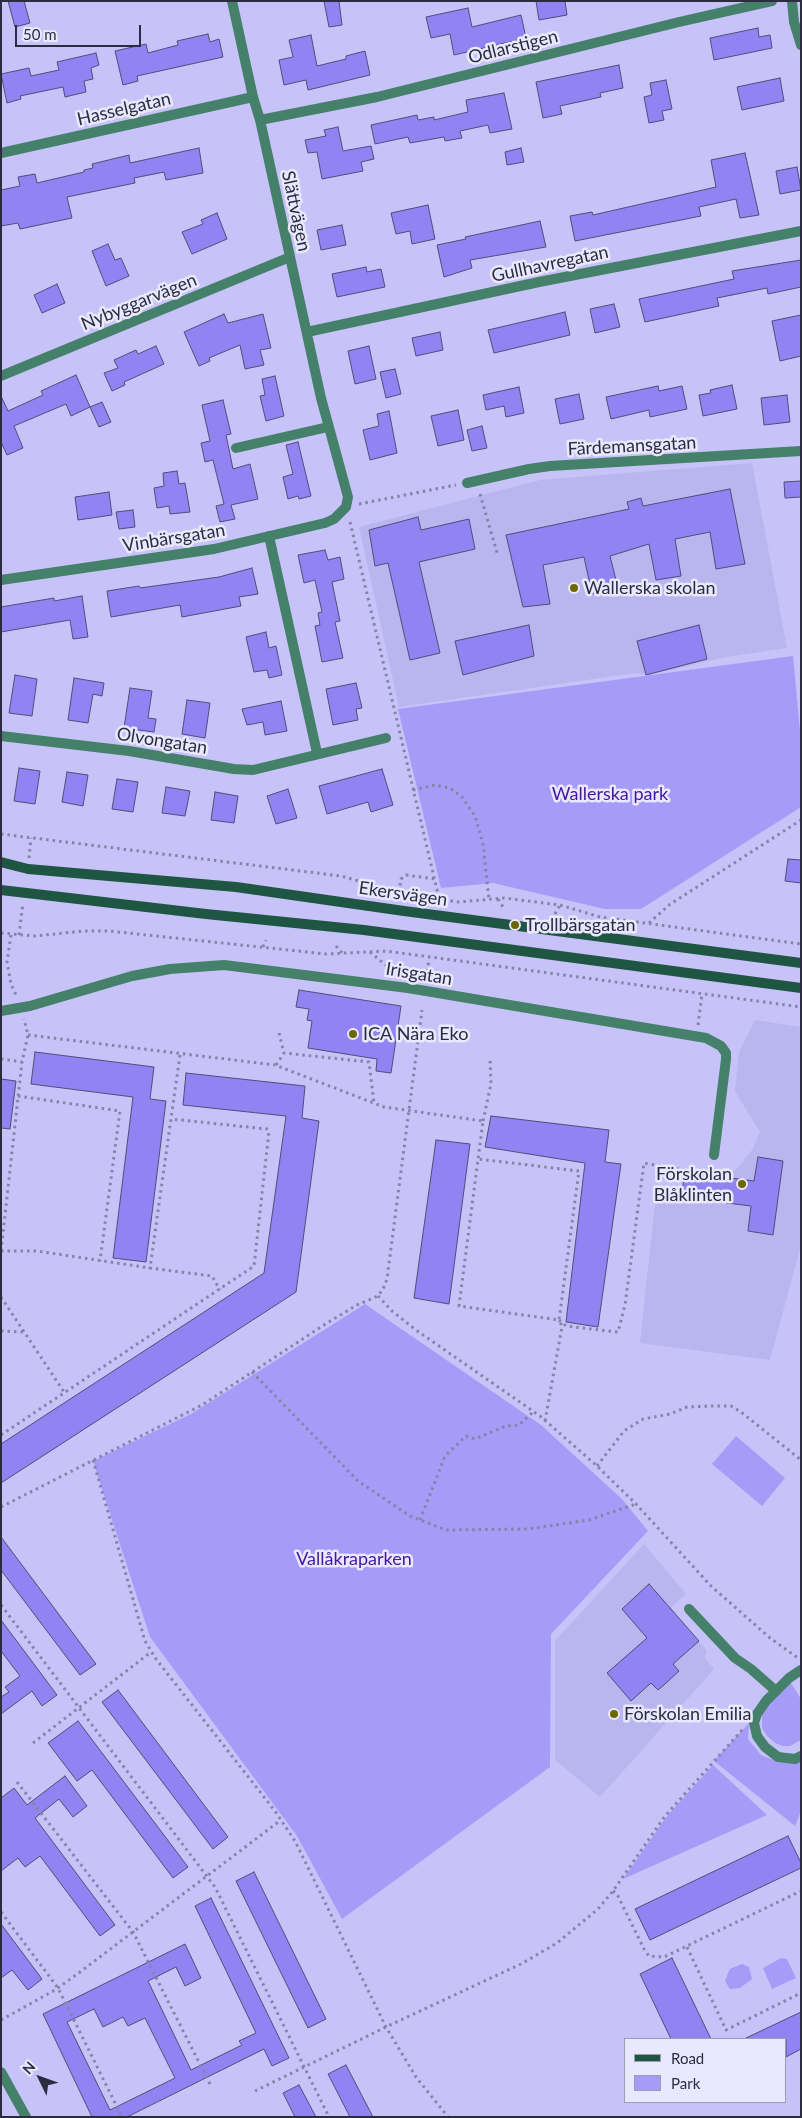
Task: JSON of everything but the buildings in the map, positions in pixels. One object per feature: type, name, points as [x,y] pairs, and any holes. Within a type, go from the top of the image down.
[{"type":"main road","name":"Ekersvägen","points":[[1,862],[28,869],[246,888],[404,911],[801,962]]},
{"type":"main road","points":[[1,890],[364,930],[801,988]]},
{"type":"street","name":"Slättvägen","points":[[232,1],[328,427],[348,498],[346,507]]},
{"type":"street","name":"Odlarstigen","points":[[260,120],[377,97],[678,22],[772,1]]},
{"type":"street","points":[[792,1],[794,22],[801,45]]},
{"type":"street","name":"Hasselgatan","points":[[1,154],[253,97]]},
{"type":"street","name":"Gullhavregatan","points":[[307,332],[539,282],[801,231]]},
{"type":"street","name":"Nybyggarvägen","points":[[1,376],[290,257]]},
{"type":"street","points":[[236,448],[328,427]]},
{"type":"street","name":"Färdemansgatan","points":[[471,482],[550,466],[801,451]]},
{"type":"street","name":"Vinbärsgatan","points":[[1,580],[214,549],[325,523],[334,519],[346,507]]},
{"type":"street","points":[[269,536],[317,753]]},
{"type":"street","name":"Olvongatan","points":[[1,736],[128,751],[234,769],[253,770],[317,753],[386,738]]},
{"type":"street","name":"Irisgatan","points":[[1,1011],[21,1008],[132,976],[170,968],[224,965],[426,991],[696,1037],[714,1041],[726,1053],[714,1155]]},
{"type":"street","points":[[689,1608],[735,1658],[776,1691]]},
{"type":"street","points":[[801,1670],[789,1678],[776,1691],[757,1714],[754,1723],[757,1736],[765,1747],[778,1757],[795,1759],[801,1756]]},
{"type":"street","points":[[1,2072],[26,2117]]},
{"type":"path","points":[[438,894],[346,507],[471,482],[498,556]]},
{"type":"path","points":[[413,790],[436,785],[450,788],[462,797],[474,816],[483,844],[489,900]]},
{"type":"path","points":[[648,924],[669,905],[801,820]]},
{"type":"path","points":[[1,834],[341,876],[399,892],[460,902],[498,899],[560,905],[600,917],[801,944]]},
{"type":"path","points":[[29,862],[31,838]]},
{"type":"path","points":[[399,892],[401,879],[406,876],[435,879]]},
{"type":"path","points":[[19,935],[24,899]]},
{"type":"path","points":[[498,899],[504,907]]},
{"type":"path","points":[[555,914],[560,905]]},
{"type":"path","points":[[1,933],[53,936],[84,930],[110,930],[342,954],[386,951],[801,1007]]},
{"type":"path","points":[[11,934],[7,962],[11,984],[21,1008]]},
{"type":"path","points":[[264,947],[266,940]]},
{"type":"path","points":[[336,946],[342,954]]},
{"type":"path","points":[[370,952],[392,972]]},
{"type":"path","points":[[426,981],[429,960]]},
{"type":"path","points":[[696,1037],[702,994]]},
{"type":"path","points":[[1,1507],[202,1404],[357,1305],[378,1296],[387,1280],[422,1010]]},
{"type":"path","points":[[276,1065],[284,1053],[279,1033]]},
{"type":"path","points":[[418,1034],[448,1039]]},
{"type":"path","points":[[220,1290],[212,1276],[37,1252],[1,1251],[22,1062],[28,1035],[180,1055],[276,1065],[384,1107],[482,1121]]},
{"type":"path","points":[[284,1053],[368,1062],[374,1103]]},
{"type":"path","points":[[150,1268],[180,1055]]},
{"type":"path","points":[[490,1057],[491,1084],[482,1121],[459,1306],[559,1320],[566,1326],[618,1332],[625,1305],[644,1163],[679,1169]]},
{"type":"path","points":[[1,1059],[22,1062]]},
{"type":"path","points":[[18,1096],[120,1111],[100,1261]]},
{"type":"path","points":[[1,1435],[254,1266],[269,1131],[267,1129],[171,1119]]},
{"type":"path","points":[[478,1158],[580,1172],[559,1320],[562,1327],[545,1421]]},
{"type":"path","points":[[378,1296],[392,1311],[416,1330],[545,1421],[597,1466],[636,1504],[711,1586],[770,1638],[801,1660]]},
{"type":"path","points":[[1,1297],[64,1392]]},
{"type":"path","points":[[1,1331],[24,1332]]},
{"type":"path","points":[[252,1372],[358,1481],[410,1516],[446,1530],[528,1529],[589,1520],[636,1504]]},
{"type":"path","points":[[597,1466],[624,1431],[643,1419],[670,1414],[687,1407],[710,1406],[731,1406],[742,1412],[801,1460]]},
{"type":"path","points":[[420,1520],[445,1456],[466,1436],[475,1439],[506,1426],[519,1424],[533,1412]]},
{"type":"path","points":[[93,1460],[145,1641],[151,1652],[281,1820],[295,1841],[386,2027],[416,2077],[448,2117]]},
{"type":"path","points":[[1,1605],[207,1876],[329,2117]]},
{"type":"path","points":[[33,1743],[151,1652]]},
{"type":"path","points":[[255,2091],[521,1964],[540,1954],[575,1929],[613,1891],[665,1816],[757,1714]]},
{"type":"path","points":[[17,1782],[133,1932],[211,2086]]},
{"type":"path","points":[[1,2020],[58,1988],[281,1820]]},
{"type":"path","points":[[613,1891],[617,1894],[649,1956],[664,1957],[801,1891]]},
{"type":"path","points":[[1,1912],[58,1988],[122,2117]]},
{"type":"path","points":[[688,1947],[726,2030],[801,1993]]},
{"type":"shaded area","name":"Wallerska skolan","points":[[752,463],[787,648],[721,658],[649,675],[635,673],[399,707],[359,527],[540,480]]},
{"type":"shaded area","name":"Förskolan Blåklinten","points":[[755,1020],[801,1027],[801,1245],[770,1360],[640,1343],[656,1193],[681,1197],[685,1172],[705,1175],[706,1167],[735,1171],[752,1150],[760,1132],[735,1091],[739,1052]]},
{"type":"shaded area","name":"Förskolan Emilia","points":[[644,1544],[686,1594],[671,1608],[707,1651],[705,1658],[714,1669],[600,1797],[555,1760],[555,1641]]},
{"type":"green space","name":"Wallerska park","points":[[793,656],[801,742],[801,807],[641,909],[605,909],[493,883],[441,888],[398,709]]},
{"type":"green space","name":"Vallåkraparken","points":[[365,1304],[541,1425],[622,1499],[648,1531],[551,1634],[550,1767],[342,1919],[297,1836],[150,1637],[93,1461],[191,1414]]},
{"type":"green space","points":[[736,1436],[785,1478],[762,1506],[712,1464]]},
{"type":"green space","points":[[791,1683],[801,1699],[801,1740],[790,1746],[783,1746],[775,1743],[767,1736],[762,1728],[762,1715],[764,1709]]},
{"type":"green space","points":[[749,1723],[748,1739],[761,1755],[779,1762],[801,1759],[801,1811],[795,1826],[714,1761]]},
{"type":"green space","points":[[713,1765],[767,1815],[623,1879],[667,1816]]},
{"type":"green space","points":[[781,1958],[787,1959],[796,1978],[772,1989],[763,1968]]},
{"type":"green space","points":[[742,1964],[749,1967],[752,1979],[740,1988],[730,1989],[725,1981],[728,1973],[730,1969]]},
{"type":"place","name":"Wallerska skolan","points":[[574,588]]},
{"type":"place","name":"Trollbärsgatan","points":[[515,925]]},
{"type":"place","name":"ICA Nära Eko","points":[[353,1034]]},
{"type":"place","name":"Förskolan Blåklinten","points":[[742,1184]]},
{"type":"place","name":"Förskolan Emilia","points":[[614,1714]]}]
